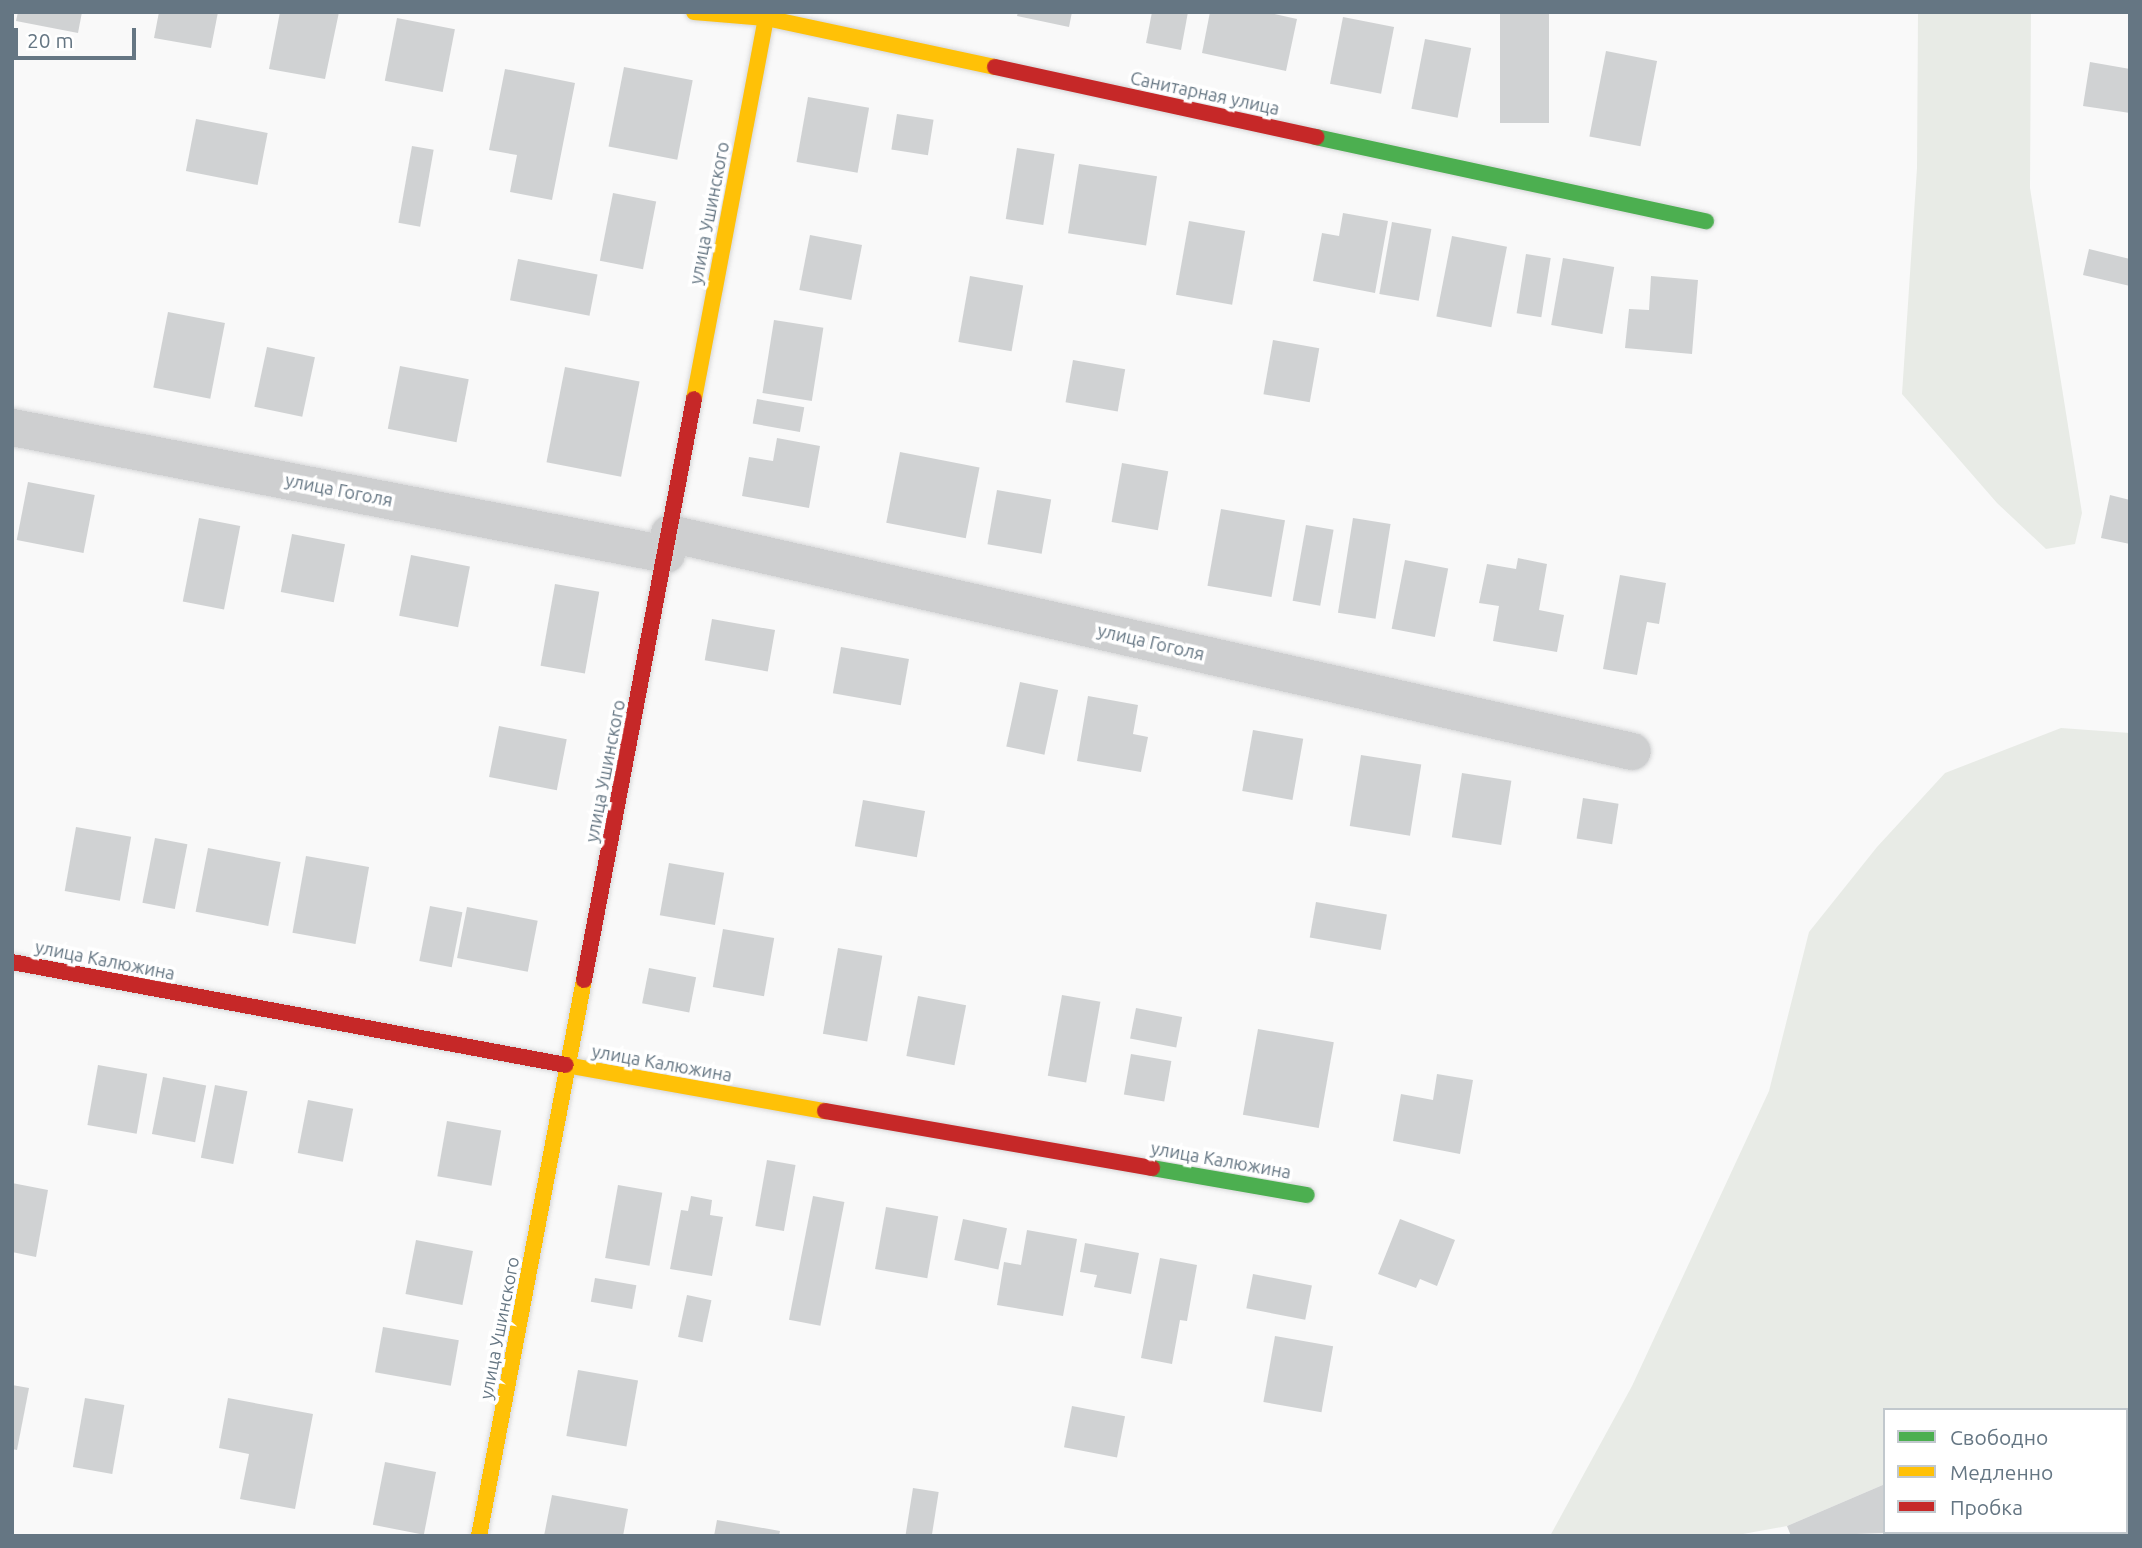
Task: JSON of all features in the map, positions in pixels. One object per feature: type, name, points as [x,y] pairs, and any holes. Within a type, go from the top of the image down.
[{"type":"street","name":"Санитарная улица","points":[[694,12],[766,15],[1706,221]]},
{"type":"street","name":"улица Ушинского","points":[[479,1536],[766,15]]},
{"type":"street","name":"улица Гоголя","points":[[12,427],[667,543],[1632,751]]},
{"type":"street","name":"улица Калюжина","points":[[12,962],[569,1066],[1307,1195]]},
{"type":"shaded area","points":[[1918,12],[2031,12],[2030,188],[2082,513],[2075,544],[2046,549],[1997,503],[1902,394],[1917,168]]},
{"type":"shaded area","points":[[2061,728],[2130,733],[2130,1536],[2120,1534],[2128,1534],[2128,1408],[1883,1408],[1883,1485],[1787,1526],[1732,1536],[1550,1536],[1632,1386],[1769,1091],[1809,932],[1877,847],[1945,773]]},
{"type":"building","points":[[18,12],[82,12],[78,33],[16,21]]},
{"type":"building","points":[[159,12],[218,12],[211,48],[154,38]]},
{"type":"building","points":[[280,12],[339,12],[325,79],[269,69]]},
{"type":"building","points":[[1018,12],[1072,12],[1069,27],[1017,16]]},
{"type":"building","points":[[1152,12],[1188,12],[1181,50],[1146,43]]},
{"type":"building","points":[[1210,12],[1265,12],[1297,19],[1286,71],[1202,53]]},
{"type":"building","points":[[1500,12],[1549,12],[1549,123],[1500,123]]},
{"type":"building","points":[[1343,17],[1394,27],[1381,94],[1330,84]]},
{"type":"building","points":[[397,18],[455,29],[443,92],[385,81]]},
{"type":"building","points":[[1425,39],[1471,48],[1458,118],[1411,109]]},
{"type":"building","points":[[1606,51],[1657,61],[1640,146],[1589,136]]},
{"type":"building","points":[[2090,62],[2130,69],[2130,113],[2083,106]]},
{"type":"building","points":[[624,67],[693,80],[677,160],[609,147]]},
{"type":"building","points":[[505,69],[575,83],[552,200],[510,192],[517,155],[489,150]]},
{"type":"building","points":[[808,97],[869,108],[858,173],[797,162]]},
{"type":"building","points":[[897,114],[934,120],[928,155],[891,150]]},
{"type":"building","points":[[196,119],[268,133],[258,185],[186,171]]},
{"type":"building","points":[[412,146],[434,150],[420,227],[398,223]]},
{"type":"building","points":[[1017,148],[1055,154],[1043,225],[1006,219]]},
{"type":"building","points":[[1079,164],[1157,176],[1146,245],[1068,233]]},
{"type":"building","points":[[613,193],[656,201],[643,269],[600,261]]},
{"type":"building","points":[[1343,213],[1388,221],[1375,293],[1313,281],[1322,233],[1339,236]]},
{"type":"building","points":[[1189,221],[1245,231],[1232,305],[1176,295]]},
{"type":"building","points":[[1392,222],[1431,229],[1419,301],[1379,294]]},
{"type":"building","points":[[810,235],[862,245],[851,300],[799,290]]},
{"type":"building","points":[[1452,236],[1507,247],[1491,327],[1436,316]]},
{"type":"building","points":[[2089,249],[2130,259],[2130,286],[2083,275]]},
{"type":"building","points":[[1526,254],[1551,258],[1541,317],[1517,313]]},
{"type":"building","points":[[1563,258],[1614,267],[1602,334],[1551,325]]},
{"type":"building","points":[[518,259],[598,274],[589,316],[510,300]]},
{"type":"building","points":[[970,276],[1023,285],[1012,351],[958,342]]},
{"type":"building","points":[[1651,276],[1698,280],[1692,354],[1625,348],[1629,309],[1649,310]]},
{"type":"building","points":[[168,312],[225,323],[210,399],[153,388]]},
{"type":"building","points":[[774,320],[823,328],[812,401],[762,393]]},
{"type":"building","points":[[1273,340],[1319,348],[1310,402],[1263,394]]},
{"type":"building","points":[[267,347],[315,357],[302,417],[254,407]]},
{"type":"building","points":[[1073,360],[1125,369],[1118,412],[1066,402]]},
{"type":"building","points":[[400,366],[469,379],[457,442],[388,429]]},
{"type":"building","points":[[565,367],[640,382],[621,477],[546,462]]},
{"type":"building","points":[[757,399],[804,407],[800,432],[753,424]]},
{"type":"building","points":[[777,438],[820,446],[809,508],[742,496],[749,457],[773,461]]},
{"type":"building","points":[[900,452],[980,467],[966,538],[886,523]]},
{"type":"building","points":[[1122,463],[1168,471],[1158,530],[1112,522]]},
{"type":"building","points":[[28,482],[95,495],[83,553],[17,540]]},
{"type":"building","points":[[997,490],[1051,500],[1042,554],[987,544]]},
{"type":"building","points":[[2110,495],[2130,500],[2130,544],[2101,538]]},
{"type":"building","points":[[1221,509],[1285,520],[1271,597],[1207,586]]},
{"type":"building","points":[[199,518],[240,526],[224,609],[183,601]]},
{"type":"building","points":[[1353,518],[1391,524],[1376,619],[1338,613]]},
{"type":"building","points":[[1306,525],[1334,530],[1320,606],[1293,601]]},
{"type":"building","points":[[292,534],[345,544],[334,602],[281,592]]},
{"type":"building","points":[[411,555],[470,566],[458,627],[399,616]]},
{"type":"building","points":[[1518,558],[1547,564],[1539,610],[1564,615],[1557,652],[1493,641],[1499,606],[1479,603],[1487,564],[1516,569]]},
{"type":"building","points":[[1405,560],[1448,568],[1435,637],[1392,629]]},
{"type":"building","points":[[1620,575],[1666,583],[1659,624],[1647,622],[1637,675],[1603,669]]},
{"type":"building","points":[[555,584],[599,592],[585,674],[541,666]]},
{"type":"building","points":[[712,619],[775,630],[768,671],[705,660]]},
{"type":"building","points":[[841,647],[909,659],[901,705],[833,693]]},
{"type":"building","points":[[1020,682],[1058,690],[1044,755],[1006,747]]},
{"type":"building","points":[[1088,696],[1138,705],[1133,734],[1148,737],[1141,772],[1077,761]]},
{"type":"building","points":[[499,726],[567,739],[557,790],[489,777]]},
{"type":"building","points":[[1253,730],[1303,739],[1292,800],[1242,791]]},
{"type":"building","points":[[1361,755],[1421,765],[1410,836],[1350,826]]},
{"type":"building","points":[[1462,773],[1511,781],[1501,845],[1452,837]]},
{"type":"building","points":[[1583,798],[1619,804],[1612,844],[1577,838]]},
{"type":"building","points":[[863,800],[925,811],[917,857],[855,846]]},
{"type":"building","points":[[76,827],[131,837],[120,901],[65,891]]},
{"type":"building","points":[[155,838],[187,844],[175,909],[142,903]]},
{"type":"building","points":[[208,848],[281,862],[268,926],[196,912]]},
{"type":"building","points":[[306,856],[369,867],[355,944],[292,933]]},
{"type":"building","points":[[669,863],[724,873],[715,925],[660,915]]},
{"type":"building","points":[[1316,902],[1387,915],[1381,950],[1310,937]]},
{"type":"building","points":[[430,906],[462,912],[452,967],[419,961]]},
{"type":"building","points":[[467,907],[538,921],[528,972],[457,958]]},
{"type":"building","points":[[723,929],[774,938],[764,996],[713,987]]},
{"type":"building","points":[[838,948],[882,956],[867,1041],[823,1034]]},
{"type":"building","points":[[649,968],[696,977],[689,1012],[642,1003]]},
{"type":"building","points":[[1062,995],[1100,1002],[1086,1083],[1048,1076]]},
{"type":"building","points":[[918,996],[966,1005],[954,1065],[906,1056]]},
{"type":"building","points":[[1136,1008],[1182,1017],[1176,1047],[1130,1038]]},
{"type":"building","points":[[1258,1029],[1334,1042],[1319,1128],[1243,1115]]},
{"type":"building","points":[[1131,1054],[1171,1061],[1164,1101],[1124,1094]]},
{"type":"building","points":[[98,1065],[147,1074],[137,1134],[87,1125]]},
{"type":"building","points":[[1437,1074],[1473,1080],[1460,1154],[1393,1141],[1401,1094],[1433,1100]]},
{"type":"building","points":[[163,1077],[206,1085],[195,1142],[152,1134]]},
{"type":"building","points":[[215,1085],[247,1091],[233,1164],[201,1158]]},
{"type":"building","points":[[308,1100],[353,1109],[343,1162],[298,1153]]},
{"type":"building","points":[[447,1121],[501,1131],[491,1186],[437,1176]]},
{"type":"building","points":[[767,1160],[796,1165],[784,1231],[755,1226]]},
{"type":"building","points":[[12,1183],[48,1190],[36,1257],[12,1252]]},
{"type":"building","points":[[618,1185],[662,1193],[649,1266],[605,1258]]},
{"type":"building","points":[[691,1196],[712,1200],[710,1215],[723,1217],[712,1276],[670,1269],[681,1210],[688,1211]]},
{"type":"building","points":[[813,1196],[844,1202],[820,1326],[789,1320]]},
{"type":"building","points":[[886,1207],[938,1216],[927,1278],[875,1269]]},
{"type":"building","points":[[963,1219],[1007,1228],[998,1269],[954,1260]]},
{"type":"building","points":[[1400,1219],[1455,1240],[1437,1286],[1420,1279],[1416,1288],[1378,1274]]},
{"type":"building","points":[[1027,1230],[1077,1239],[1063,1316],[997,1305],[1004,1262],[1021,1265]]},
{"type":"building","points":[[416,1240],[473,1251],[462,1305],[406,1294]]},
{"type":"building","points":[[1085,1243],[1139,1253],[1131,1294],[1094,1287],[1097,1275],[1080,1272]]},
{"type":"building","points":[[1160,1258],[1197,1265],[1187,1321],[1180,1320],[1172,1364],[1141,1358]]},
{"type":"building","points":[[1253,1274],[1312,1285],[1305,1320],[1246,1308]]},
{"type":"building","points":[[595,1278],[636,1285],[632,1309],[591,1302]]},
{"type":"building","points":[[687,1295],[711,1300],[703,1342],[678,1337]]},
{"type":"building","points":[[383,1327],[459,1340],[451,1386],[375,1372]]},
{"type":"building","points":[[1275,1336],[1333,1346],[1321,1412],[1263,1402]]},
{"type":"building","points":[[578,1370],[638,1381],[626,1447],[566,1436]]},
{"type":"building","points":[[12,1385],[29,1388],[17,1450],[12,1449]]},
{"type":"building","points":[[85,1398],[124,1405],[112,1474],[73,1467]]},
{"type":"building","points":[[228,1398],[313,1414],[295,1509],[240,1499],[249,1454],[219,1448]]},
{"type":"building","points":[[1072,1406],[1125,1416],[1117,1458],[1064,1447]]},
{"type":"building","points":[[385,1462],[436,1472],[424,1535],[373,1525]]},
{"type":"building","points":[[1883,1485],[1883,1533],[1791,1536],[1787,1526]]},
{"type":"building","points":[[913,1488],[939,1492],[932,1536],[905,1536]]},
{"type":"building","points":[[552,1495],[628,1509],[623,1536],[544,1536]]},
{"type":"building","points":[[717,1520],[780,1531],[779,1536],[714,1536]]},
{"type":"traffic: fast","points":[[1316,137],[1706,221]]},
{"type":"traffic: fast","points":[[1152,1168],[1307,1195]]},
{"type":"traffic: slow","points":[[694,12],[766,18],[995,67]]},
{"type":"traffic: slow","points":[[694,399],[767,12]]},
{"type":"traffic: slow","points":[[479,1536],[584,980]]},
{"type":"traffic: slow","points":[[566,1065],[825,1111]]},
{"type":"traffic: jam","points":[[995,67],[1316,137]]},
{"type":"traffic: jam","points":[[584,980],[694,399]]},
{"type":"traffic: jam","points":[[12,962],[566,1065]]},
{"type":"traffic: jam","points":[[825,1111],[1152,1168]]}]
